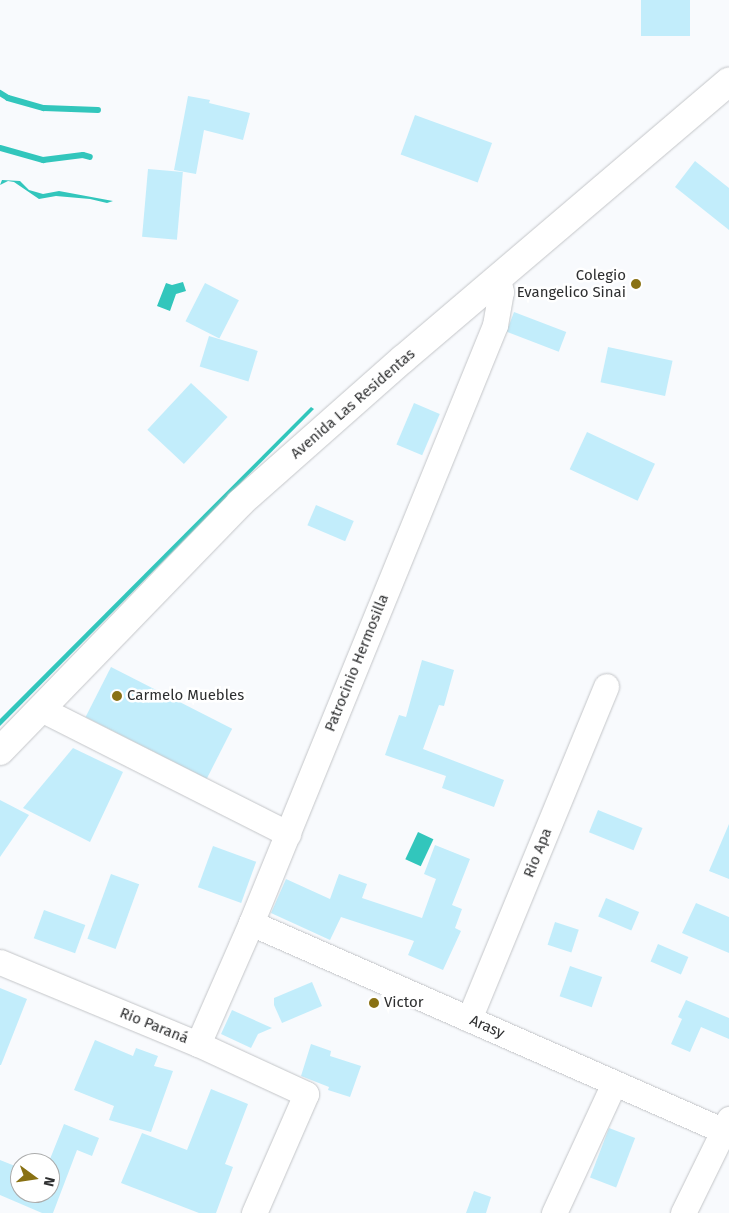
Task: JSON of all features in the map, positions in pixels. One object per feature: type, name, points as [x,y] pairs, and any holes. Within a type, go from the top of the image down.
[{"type":"main road","name":"Avenida Las Residentas","points":[[0,751],[240,503],[498,278],[729,82]]},
{"type":"street","name":"Patrocinio Hermosilla","points":[[198,1044],[288,834],[495,325],[501,292],[498,278]]},
{"type":"street","name":"Rio Apa","points":[[469,1019],[606,686]]},
{"type":"street","points":[[41,710],[288,834]]},
{"type":"street","name":"Arasy","points":[[251,923],[614,1083],[726,1125]]},
{"type":"street","name":"Rio Paraná","points":[[0,962],[198,1044],[306,1094],[254,1213]]},
{"type":"street","points":[[554,1213],[614,1083]]},
{"type":"street","points":[[683,1213],[726,1125]]},
{"type":"water","points":[[2,180],[20,181],[29,190],[43,194],[59,191],[113,201],[107,203],[90,199],[56,196],[39,199],[14,182],[8,181],[0,185]]},
{"type":"water","points":[[183,282],[186,291],[176,294],[170,311],[157,306],[166,283],[172,285]]},
{"type":"water","points":[[311,407],[314,409],[0,726],[0,719]]},
{"type":"water","points":[[418,832],[433,839],[421,866],[405,859]]},
{"type":"building","points":[[641,0],[690,0],[690,36],[641,36]]},
{"type":"building","points":[[188,96],[210,100],[209,103],[250,113],[243,140],[204,130],[196,174],[174,170]]},
{"type":"building","points":[[415,115],[492,143],[478,183],[401,154]]},
{"type":"building","points":[[695,161],[729,188],[729,230],[675,187]]},
{"type":"building","points":[[148,169],[183,172],[177,240],[142,237]]},
{"type":"building","points":[[205,283],[239,300],[219,339],[185,321]]},
{"type":"building","points":[[514,312],[566,332],[559,352],[506,332]]},
{"type":"building","points":[[209,336],[258,351],[248,382],[200,367]]},
{"type":"building","points":[[608,347],[673,361],[665,396],[601,382]]},
{"type":"building","points":[[191,383],[228,417],[184,464],[147,430]]},
{"type":"building","points":[[414,403],[440,414],[422,455],[396,444]]},
{"type":"building","points":[[587,432],[655,464],[638,501],[570,469]]},
{"type":"building","points":[[316,505],[354,521],[345,541],[307,525]]},
{"type":"building","points":[[422,660],[454,670],[444,706],[439,705],[423,749],[504,780],[494,807],[442,788],[446,776],[385,755],[399,715],[406,717]]},
{"type":"building","points":[[111,667],[232,729],[207,779],[86,717]]},
{"type":"building","points":[[73,748],[123,772],[90,842],[23,808]]},
{"type":"building","points":[[0,800],[29,815],[0,857]]},
{"type":"building","points":[[598,810],[643,828],[634,850],[589,832]]},
{"type":"building","points":[[729,824],[729,879],[709,871]]},
{"type":"building","points":[[435,845],[470,859],[452,905],[462,909],[455,928],[461,931],[443,970],[408,955],[414,941],[341,917],[330,940],[271,913],[286,879],[330,899],[339,874],[367,884],[362,898],[422,918],[436,879],[424,874]]},
{"type":"building","points":[[213,846],[256,862],[241,903],[198,887]]},
{"type":"building","points":[[111,874],[139,884],[116,949],[87,939]]},
{"type":"building","points":[[606,898],[639,912],[631,930],[598,916]]},
{"type":"building","points":[[696,903],[729,917],[729,953],[682,933]]},
{"type":"building","points":[[44,910],[85,925],[75,953],[34,938]]},
{"type":"building","points":[[555,922],[579,930],[571,953],[548,945]]},
{"type":"building","points":[[658,944],[688,957],[681,974],[651,961]]},
{"type":"building","points":[[570,966],[602,977],[592,1007],[560,996]]},
{"type":"building","points":[[312,982],[322,1006],[282,1023],[274,1005],[274,998]]},
{"type":"building","points":[[0,988],[27,999],[1,1065],[0,1065]]},
{"type":"building","points":[[686,1000],[729,1018],[729,1039],[701,1027],[690,1052],[671,1044],[682,1019],[678,1017]]},
{"type":"building","points":[[232,1010],[272,1028],[258,1034],[251,1048],[221,1034]]},
{"type":"building","points":[[95,1040],[133,1056],[136,1048],[158,1056],[154,1066],[173,1071],[151,1132],[109,1120],[114,1106],[74,1090]]},
{"type":"building","points":[[311,1044],[331,1051],[330,1056],[361,1066],[350,1097],[328,1090],[329,1087],[301,1076]]},
{"type":"building","points":[[211,1089],[248,1104],[225,1164],[233,1167],[216,1213],[199,1213],[121,1183],[142,1133],[187,1150]]},
{"type":"building","points":[[64,1124],[99,1138],[92,1156],[77,1150],[60,1195],[60,1153],[52,1153]]},
{"type":"building","points":[[609,1128],[635,1138],[616,1188],[590,1177]]},
{"type":"building","points":[[0,1160],[10,1164],[10,1199],[0,1195]]},
{"type":"building","points":[[474,1191],[491,1197],[486,1213],[466,1213]]},
{"type":"building","points":[[19,1203],[57,1203],[53,1213],[42,1213]]},
{"type":"waterway","points":[[0,93],[8,98],[44,108],[98,110]]},
{"type":"waterway","points":[[0,148],[43,160],[83,155],[90,157]]},
{"type":"place","name":"Colegio Evangelico Sinai","points":[[636,284]]},
{"type":"place","name":"Carmelo Muebles","points":[[117,696]]},
{"type":"place","name":"Victor","points":[[374,1003]]}]
